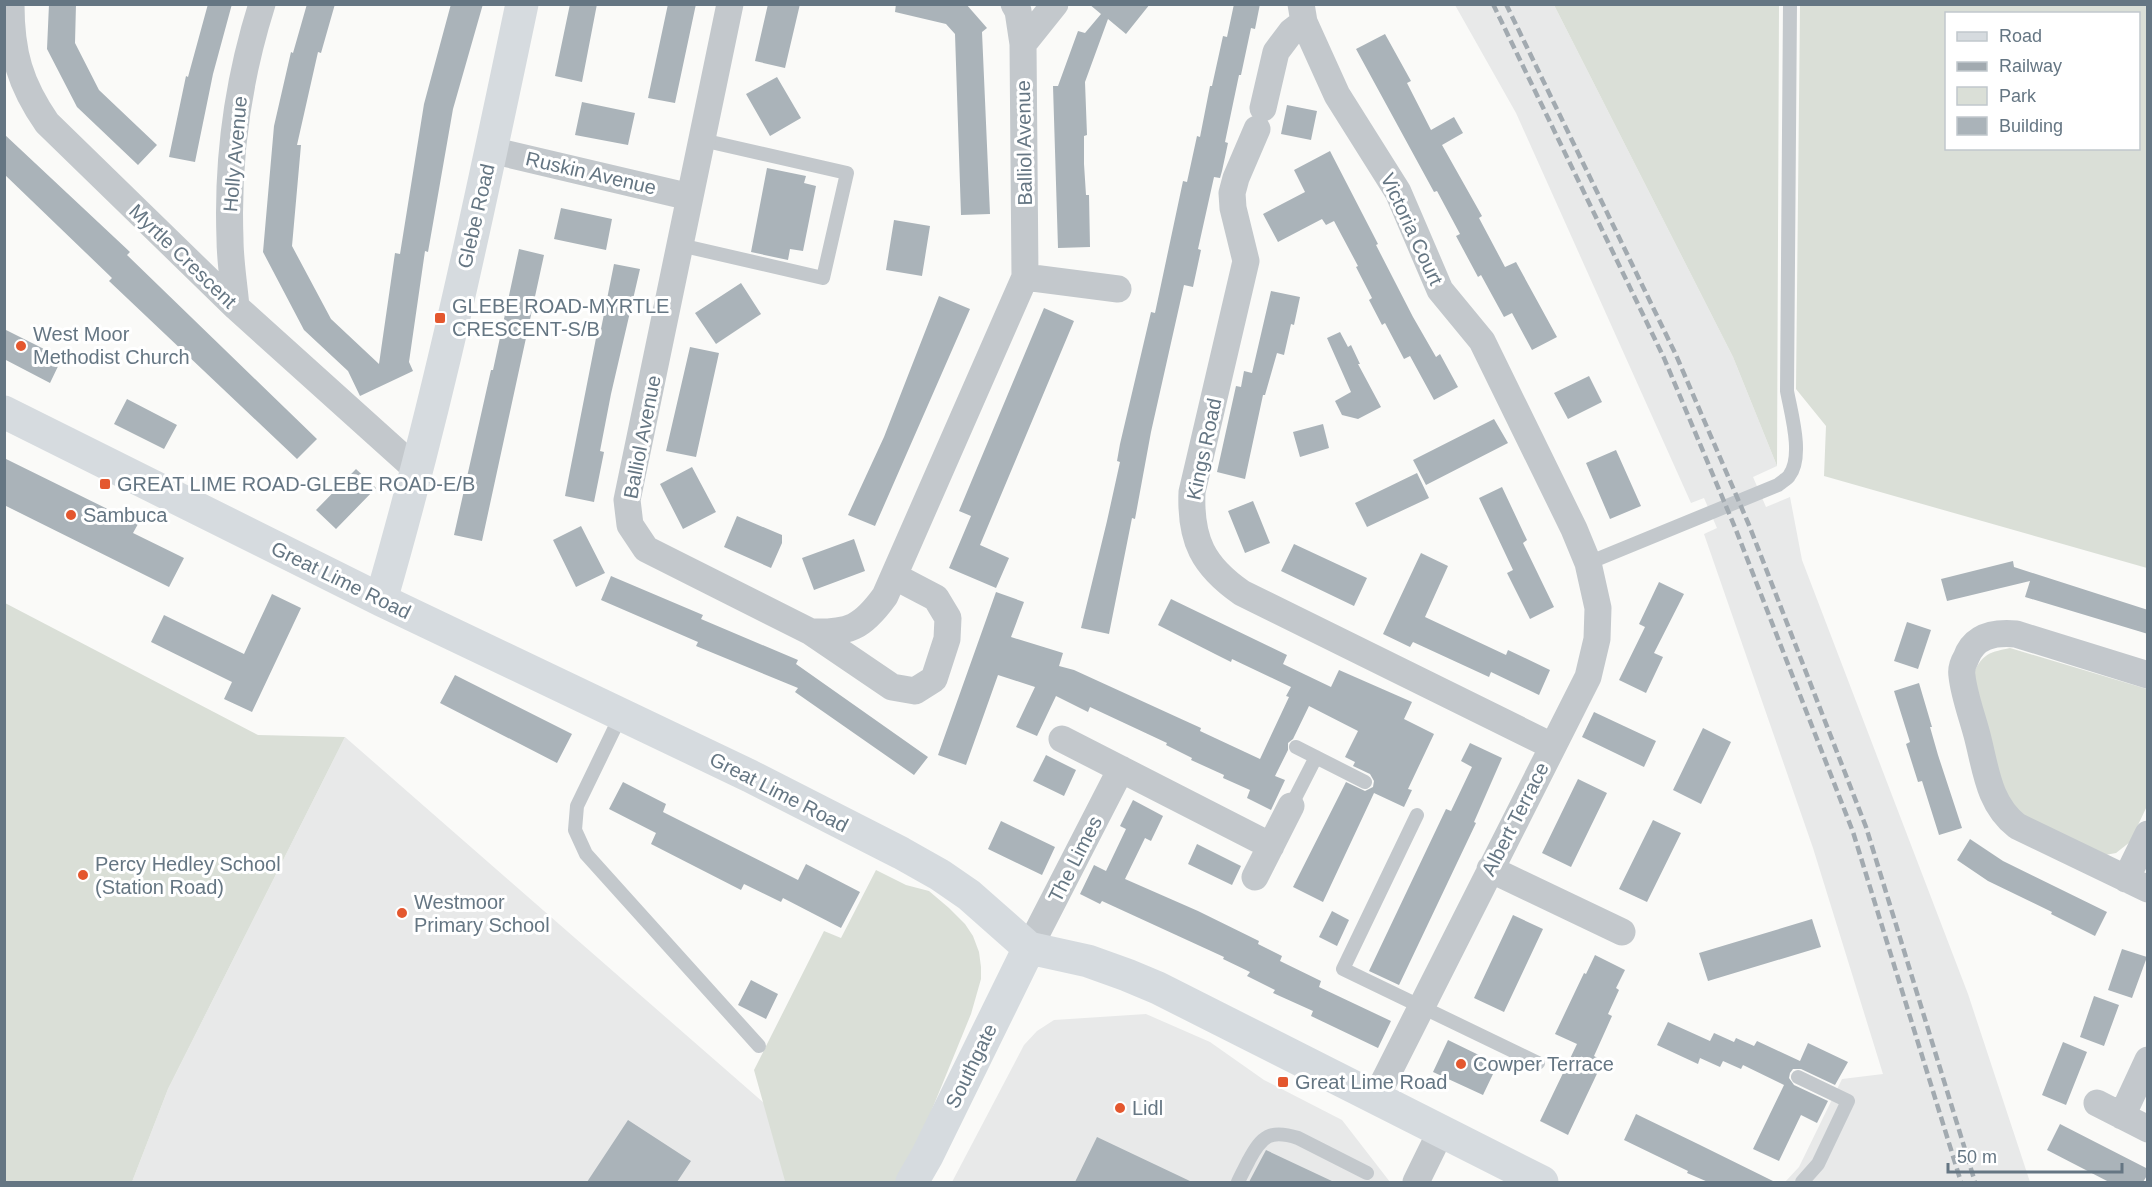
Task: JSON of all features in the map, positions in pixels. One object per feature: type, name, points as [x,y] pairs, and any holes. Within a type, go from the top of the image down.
[{"type":"main road","name":"Glebe Road","points":[[381,600],[417,470],[491,150],[522,4]]},
{"type":"main road","name":"Great Lime Road","points":[[4,412],[381,600],[750,776],[901,853],[969,895],[1029,948],[1088,961],[1127,975],[1542,1182]]},
{"type":"main road","name":"Southgate","points":[[912,1182],[1029,948]]},
{"type":"street","name":"Myrtle Crescent","points":[[11,4],[11,34],[18,68],[30,97],[47,123],[236,307],[417,470]]},
{"type":"street","name":"Holly Avenue","points":[[236,307],[230,240],[230,173],[237,106],[251,40],[262,4]]},
{"type":"street","points":[[702,140],[730,4]]},
{"type":"street","name":"Balliol Avenue","points":[[811,632],[851,629],[871,615],[885,596],[1025,277],[1023,44],[1018,11],[1014,4]]},
{"type":"street","points":[[1023,44],[1055,4]]},
{"type":"street","name":"Victoria Court","points":[[1260,118],[1275,52],[1302,13]]},
{"type":"street","name":"Victoria Court","points":[[1302,13],[1338,95],[1398,192],[1440,290],[1482,341],[1574,529]]},
{"type":"street","name":"Kings Road","points":[[1260,118],[1236,177],[1232,193],[1233,208],[1246,261],[1192,492],[1191,515],[1195,538],[1210,566],[1225,582],[1242,593],[1552,746]]},
{"type":"street","name":"Balliol Avenue","points":[[702,140],[627,500],[630,525],[646,549],[811,632],[892,687],[915,691],[934,679],[947,639],[948,618],[936,598],[894,576]]},
{"type":"street","name":"Ruskin Avenue","points":[[491,150],[690,197]]},
{"type":"street","points":[[1025,277],[1118,289]]},
{"type":"street","name":"Albert Terrace","points":[[1375,1098],[1588,677],[1593,663],[1597,639],[1598,608],[1588,564],[1574,529]]},
{"type":"street","points":[[2148,675],[2016,634],[2003,633],[1992,634],[1976,642],[1969,650],[1961,674],[1993,797],[2004,816],[2017,826],[2137,884],[2148,834]]},
{"type":"street","points":[[1062,739],[1271,846]]},
{"type":"street","name":"The Limes","points":[[1029,948],[1121,769]]},
{"type":"street","points":[[1255,877],[1291,806]]},
{"type":"street","points":[[1490,869],[1622,932]]},
{"type":"street","points":[[2122,1116],[2148,1060]]},
{"type":"street","points":[[2097,1103],[2148,1129]]},
{"type":"street","points":[[1416,1182],[1441,1131]]},
{"type":"lane","points":[[1588,564],[1778,485],[1790,476],[1795,459],[1795,438],[1787,391],[1790,4]]},
{"type":"lane","points":[[680,245],[823,278],[847,173],[702,140]]},
{"type":"lane","points":[[621,715],[577,806],[575,830],[586,854],[759,1046]]},
{"type":"lane","points":[[1296,747],[1365,782]]},
{"type":"lane","points":[[1291,806],[1316,757]]},
{"type":"lane","points":[[1417,815],[1342,969],[1538,1062]]},
{"type":"lane","points":[[1798,1077],[1848,1101],[1818,1164],[1802,1182]]},
{"type":"lane","points":[[1238,1182],[1256,1146],[1263,1138],[1274,1134],[1287,1134],[1298,1138],[1367,1173]]},
{"type":"shaded area","points":[[1455,5],[1554,5],[1733,357],[1777,466],[1753,477],[1766,507],[1790,497],[1802,560],[1968,994],[2030,1182],[1785,1182],[1799,1167],[1842,1079],[1883,1074],[1813,848],[1704,534],[1717,528],[1704,498],[1691,503],[1516,113]]},
{"type":"shaded area","name":"Westmoor Primary School","points":[[345,737],[836,1166],[824,1182],[132,1182],[168,1089]]},
{"type":"shaded area","name":"Lidl","points":[[1146,1014],[1210,1042],[1264,1080],[1342,1120],[1390,1182],[952,1182],[1024,1045],[1037,1031],[1054,1020]]},
{"type":"green space","points":[[1554,5],[1779,5],[1777,466],[1733,357]]},
{"type":"green space","points":[[1800,5],[2147,5],[2147,568],[1824,476],[1826,426],[1796,389]]},
{"type":"green space","name":"Percy Hedley School (Station Road)","points":[[5,603],[258,735],[345,737],[168,1089],[132,1182],[5,1182]]},
{"type":"green space","points":[[2010,648],[2147,689],[2147,806],[2130,842],[2116,853],[2105,855],[2019,815],[2009,806],[1971,677],[1986,656]]},
{"type":"green space","points":[[876,870],[906,885],[929,891],[965,924],[973,936],[979,952],[981,979],[971,1014],[915,1151],[896,1182],[784,1182],[754,1070],[824,931],[841,938]]},
{"type":"building","points":[[49,4],[76,4],[75,43],[99,90],[157,145],[138,165],[77,107],[47,49]]},
{"type":"building","points":[[208,4],[232,4],[213,74],[195,162],[169,157],[186,76],[188,77]]},
{"type":"building","points":[[307,4],[335,4],[321,53],[318,52],[297,145],[301,145],[292,246],[331,319],[379,364],[395,253],[400,254],[424,104],[451,4],[483,4],[453,109],[428,252],[425,251],[409,362],[413,371],[360,396],[348,371],[304,330],[263,252],[274,126],[291,52],[293,53]]},
{"type":"building","points":[[570,4],[597,4],[582,82],[555,76]]},
{"type":"building","points":[[668,4],[696,4],[675,103],[648,98]]},
{"type":"building","points":[[768,4],[800,4],[785,68],[755,61]]},
{"type":"building","points":[[896,4],[966,4],[987,28],[982,32],[990,214],[961,215],[955,34],[946,24],[895,12]]},
{"type":"building","points":[[1089,4],[1150,4],[1126,34],[1108,19],[1085,82],[1087,135],[1084,136],[1084,164],[1086,195],[1089,195],[1090,247],[1058,248],[1053,86],[1058,86],[1078,31],[1085,33],[1101,14]]},
{"type":"building","points":[[1234,4],[1260,4],[1255,29],[1251,28],[1241,75],[1239,75],[1225,142],[1228,143],[1222,171],[1220,178],[1214,177],[1198,249],[1201,250],[1193,287],[1184,285],[1151,432],[1135,519],[1132,518],[1109,634],[1081,628],[1120,462],[1117,461],[1120,444],[1151,312],[1155,313],[1183,181],[1187,182],[1197,136],[1200,137],[1210,86],[1212,86],[1223,36],[1227,37]]},
{"type":"building","points":[[1385,34],[1411,81],[1407,83],[1431,130],[1454,117],[1463,133],[1442,145],[1482,216],[1479,218],[1505,267],[1516,262],[1557,337],[1532,350],[1512,313],[1504,317],[1481,275],[1478,277],[1456,236],[1460,234],[1437,191],[1434,192],[1356,49]]},
{"type":"building","points":[[777,77],[801,118],[770,136],[746,94]]},
{"type":"building","points":[[582,102],[635,113],[628,145],[575,135]]},
{"type":"building","points":[[1287,105],[1317,111],[1311,140],[1281,134]]},
{"type":"building","points":[[4,134],[130,252],[127,255],[317,439],[297,459],[109,281],[112,278],[4,174]]},
{"type":"building","points":[[1330,151],[1413,317],[1436,357],[1440,354],[1458,387],[1434,400],[1410,356],[1404,359],[1385,323],[1382,325],[1369,300],[1372,298],[1356,267],[1358,266],[1334,221],[1326,225],[1322,219],[1278,242],[1263,214],[1305,192],[1294,170]]},
{"type":"building","points":[[767,168],[806,176],[804,183],[816,186],[803,251],[790,249],[788,260],[751,252]]},
{"type":"building","points":[[561,208],[612,219],[606,250],[554,239]]},
{"type":"building","points":[[894,220],[930,226],[922,276],[886,270]]},
{"type":"building","points":[[519,249],[544,255],[482,541],[454,535]]},
{"type":"building","points":[[614,264],[640,269],[611,394],[600,451],[604,452],[594,502],[565,496],[598,328],[601,329]]},
{"type":"building","points":[[741,283],[761,314],[716,344],[695,313]]},
{"type":"building","points":[[1271,291],[1300,297],[1284,355],[1277,353],[1265,395],[1263,395],[1245,479],[1217,472],[1236,386],[1241,387],[1244,371],[1252,373]]},
{"type":"building","points":[[939,296],[970,309],[875,526],[848,515],[884,437]]},
{"type":"building","points":[[1044,308],[1074,321],[980,545],[1009,558],[996,588],[949,568],[971,516],[959,511]]},
{"type":"building","name":"West Moor Methodist Church","points":[[4,329],[62,358],[50,383],[4,359]]},
{"type":"building","points":[[1340,332],[1348,347],[1351,345],[1360,364],[1358,364],[1381,407],[1358,419],[1342,415],[1335,401],[1351,392],[1327,338]]},
{"type":"building","points":[[690,347],[719,353],[696,457],[666,451]]},
{"type":"building","points":[[1589,376],[1602,402],[1568,419],[1554,393]]},
{"type":"building","points":[[127,399],[177,425],[164,449],[114,424]]},
{"type":"building","points":[[1494,419],[1508,443],[1426,485],[1413,460]]},
{"type":"building","points":[[1323,424],[1329,448],[1300,457],[1293,432]]},
{"type":"building","points":[[1616,450],[1641,506],[1610,519],[1586,463]]},
{"type":"building","name":"Sambuca","points":[[4,458],[138,524],[133,533],[184,558],[169,587],[4,505]]},
{"type":"building","points":[[692,467],[716,512],[683,529],[660,484]]},
{"type":"building","points":[[356,469],[376,488],[336,529],[316,510]]},
{"type":"building","points":[[1417,473],[1429,498],[1367,527],[1355,503]]},
{"type":"building","points":[[1502,487],[1527,540],[1523,543],[1554,607],[1530,619],[1507,573],[1513,570],[1479,498]]},
{"type":"building","points":[[1253,501],[1270,543],[1245,553],[1228,511]]},
{"type":"building","points":[[737,516],[782,535],[782,543],[771,568],[724,547]]},
{"type":"building","points":[[581,526],[605,573],[576,587],[553,540]]},
{"type":"building","points":[[854,539],[865,571],[814,590],[802,558]]},
{"type":"building","points":[[1294,544],[1367,578],[1354,606],[1281,571]]},
{"type":"building","points":[[1421,553],[1448,566],[1425,617],[1506,655],[1508,650],[1550,670],[1539,695],[1491,672],[1489,677],[1413,642],[1410,647],[1383,634]]},
{"type":"building","points":[[2013,561],[2014,567],[2148,610],[2148,634],[2025,597],[2030,581],[1947,601],[1941,579]]},
{"type":"building","points":[[611,576],[703,615],[701,619],[798,660],[796,664],[928,757],[914,775],[795,692],[798,688],[696,646],[698,642],[601,600]]},
{"type":"building","points":[[1659,582],[1684,594],[1654,653],[1663,657],[1646,693],[1619,680],[1645,627],[1639,624]]},
{"type":"building","points":[[996,592],[1024,602],[1011,637],[1063,653],[1059,666],[1074,670],[1201,728],[1200,731],[1260,759],[1289,697],[1286,696],[1291,687],[1232,659],[1231,662],[1158,625],[1171,599],[1287,655],[1283,664],[1331,687],[1339,670],[1412,702],[1404,719],[1434,734],[1408,789],[1412,790],[1404,807],[1374,793],[1323,902],[1293,887],[1346,782],[1365,791],[1373,787],[1374,781],[1370,774],[1353,766],[1355,762],[1345,757],[1358,731],[1309,706],[1293,739],[1288,743],[1288,750],[1275,776],[1285,780],[1271,810],[1247,798],[1250,790],[1223,778],[1224,775],[1191,760],[1192,758],[1166,745],[1167,743],[1090,707],[1088,712],[1056,696],[1037,736],[1016,727],[1035,687],[998,675],[966,765],[938,755]]},
{"type":"building","points":[[272,594],[301,608],[252,712],[224,699],[232,682],[151,642],[164,615],[244,654]]},
{"type":"building","points":[[1907,622],[1931,630],[1918,669],[1894,661]]},
{"type":"building","points":[[455,675],[572,734],[557,763],[440,703]]},
{"type":"building","points":[[1919,683],[1938,755],[1962,828],[1939,835],[1922,781],[1918,782],[1906,744],[1910,742],[1894,691]]},
{"type":"building","points":[[1594,712],[1656,741],[1644,767],[1582,737]]},
{"type":"building","points":[[1703,728],[1731,742],[1701,804],[1673,790]]},
{"type":"building","points":[[1470,743],[1502,758],[1474,822],[1476,823],[1399,985],[1369,971],[1446,809],[1451,811],[1472,767],[1461,761]]},
{"type":"building","points":[[1046,755],[1076,770],[1064,796],[1033,781]]},
{"type":"building","points":[[1578,779],[1607,793],[1571,867],[1542,853]]},
{"type":"building","points":[[623,782],[666,804],[663,812],[798,880],[806,864],[860,892],[841,928],[783,898],[781,902],[744,884],[741,890],[651,844],[656,833],[609,809]]},
{"type":"building","points":[[1133,800],[1163,816],[1151,841],[1145,838],[1125,879],[1259,941],[1258,944],[1282,956],[1280,961],[1321,981],[1319,987],[1391,1021],[1378,1048],[1311,1016],[1313,1011],[1273,993],[1275,990],[1247,976],[1250,972],[1223,959],[1224,957],[1102,901],[1100,904],[1080,894],[1094,865],[1106,871],[1126,829],[1120,826]]},
{"type":"building","points":[[1653,820],[1681,833],[1647,902],[1619,889]]},
{"type":"building","points":[[1001,821],[1055,847],[1042,875],[988,849]]},
{"type":"building","points":[[1970,839],[2003,861],[2107,912],[2095,936],[1988,881],[1957,860]]},
{"type":"building","points":[[1197,844],[1241,866],[1232,885],[1188,864]]},
{"type":"building","points":[[1332,911],[1349,920],[1337,946],[1319,937]]},
{"type":"building","points":[[1513,915],[1543,929],[1504,1012],[1474,998]]},
{"type":"building","points":[[1812,919],[1821,947],[1708,981],[1699,953]]},
{"type":"building","points":[[2122,949],[2147,957],[2132,998],[2108,990]]},
{"type":"building","points":[[1595,955],[1625,970],[1616,988],[1619,990],[1608,1014],[1612,1016],[1594,1056],[1603,1061],[1568,1135],[1540,1121],[1577,1044],[1555,1034]]},
{"type":"building","points":[[751,980],[778,994],[766,1019],[738,1005]]},
{"type":"building","points":[[2094,996],[2119,1005],[2104,1046],[2080,1037]]},
{"type":"building","points":[[1668,1022],[1710,1041],[1714,1033],[1734,1042],[1736,1038],[1754,1046],[1757,1041],[1800,1061],[1808,1043],[1848,1062],[1835,1085],[1801,1069],[1793,1069],[1790,1073],[1789,1078],[1794,1085],[1828,1101],[1817,1123],[1801,1115],[1779,1161],[1753,1149],[1784,1085],[1743,1065],[1741,1069],[1723,1061],[1720,1067],[1700,1058],[1698,1064],[1657,1045]]},
{"type":"building","name":"Cowper Terrace","points":[[1448,1040],[1487,1059],[1482,1069],[1493,1074],[1483,1095],[1433,1072]]},
{"type":"building","points":[[2063,1042],[2087,1052],[2066,1105],[2042,1095]]},
{"type":"building","points":[[1636,1114],[1775,1182],[1708,1182],[1687,1173],[1688,1171],[1624,1140]]},
{"type":"building","points":[[628,1120],[691,1161],[677,1182],[587,1182]]},
{"type":"building","points":[[2060,1124],[2148,1169],[2143,1182],[2109,1182],[2047,1150]]},
{"type":"building","points":[[1097,1137],[1192,1182],[1075,1182]]},
{"type":"building","points":[[1266,1150],[1334,1182],[1249,1182]]},
{"type":"railway","points":[[1493,4],[1664,358],[1736,530],[1853,832],[1961,1182]]},
{"type":"railway","points":[[1506,4],[1676,355],[1749,525],[1866,827],[1975,1182]]},
{"type":"place","name":"GLEBE ROAD-MYRTLE CRESCENT-S/B","points":[[440,318]]},
{"type":"place","name":"West Moor Methodist Church","points":[[21,346]]},
{"type":"place","name":"GREAT LIME ROAD-GLEBE ROAD-E/B","points":[[105,484]]},
{"type":"place","name":"Sambuca","points":[[71,515]]},
{"type":"place","name":"Percy Hedley School (Station Road)","points":[[83,875]]},
{"type":"place","name":"Westmoor Primary School","points":[[402,913]]},
{"type":"place","name":"Cowper Terrace","points":[[1461,1064]]},
{"type":"place","name":"Great Lime Road","points":[[1283,1082]]},
{"type":"place","name":"Lidl","points":[[1120,1108]]}]
